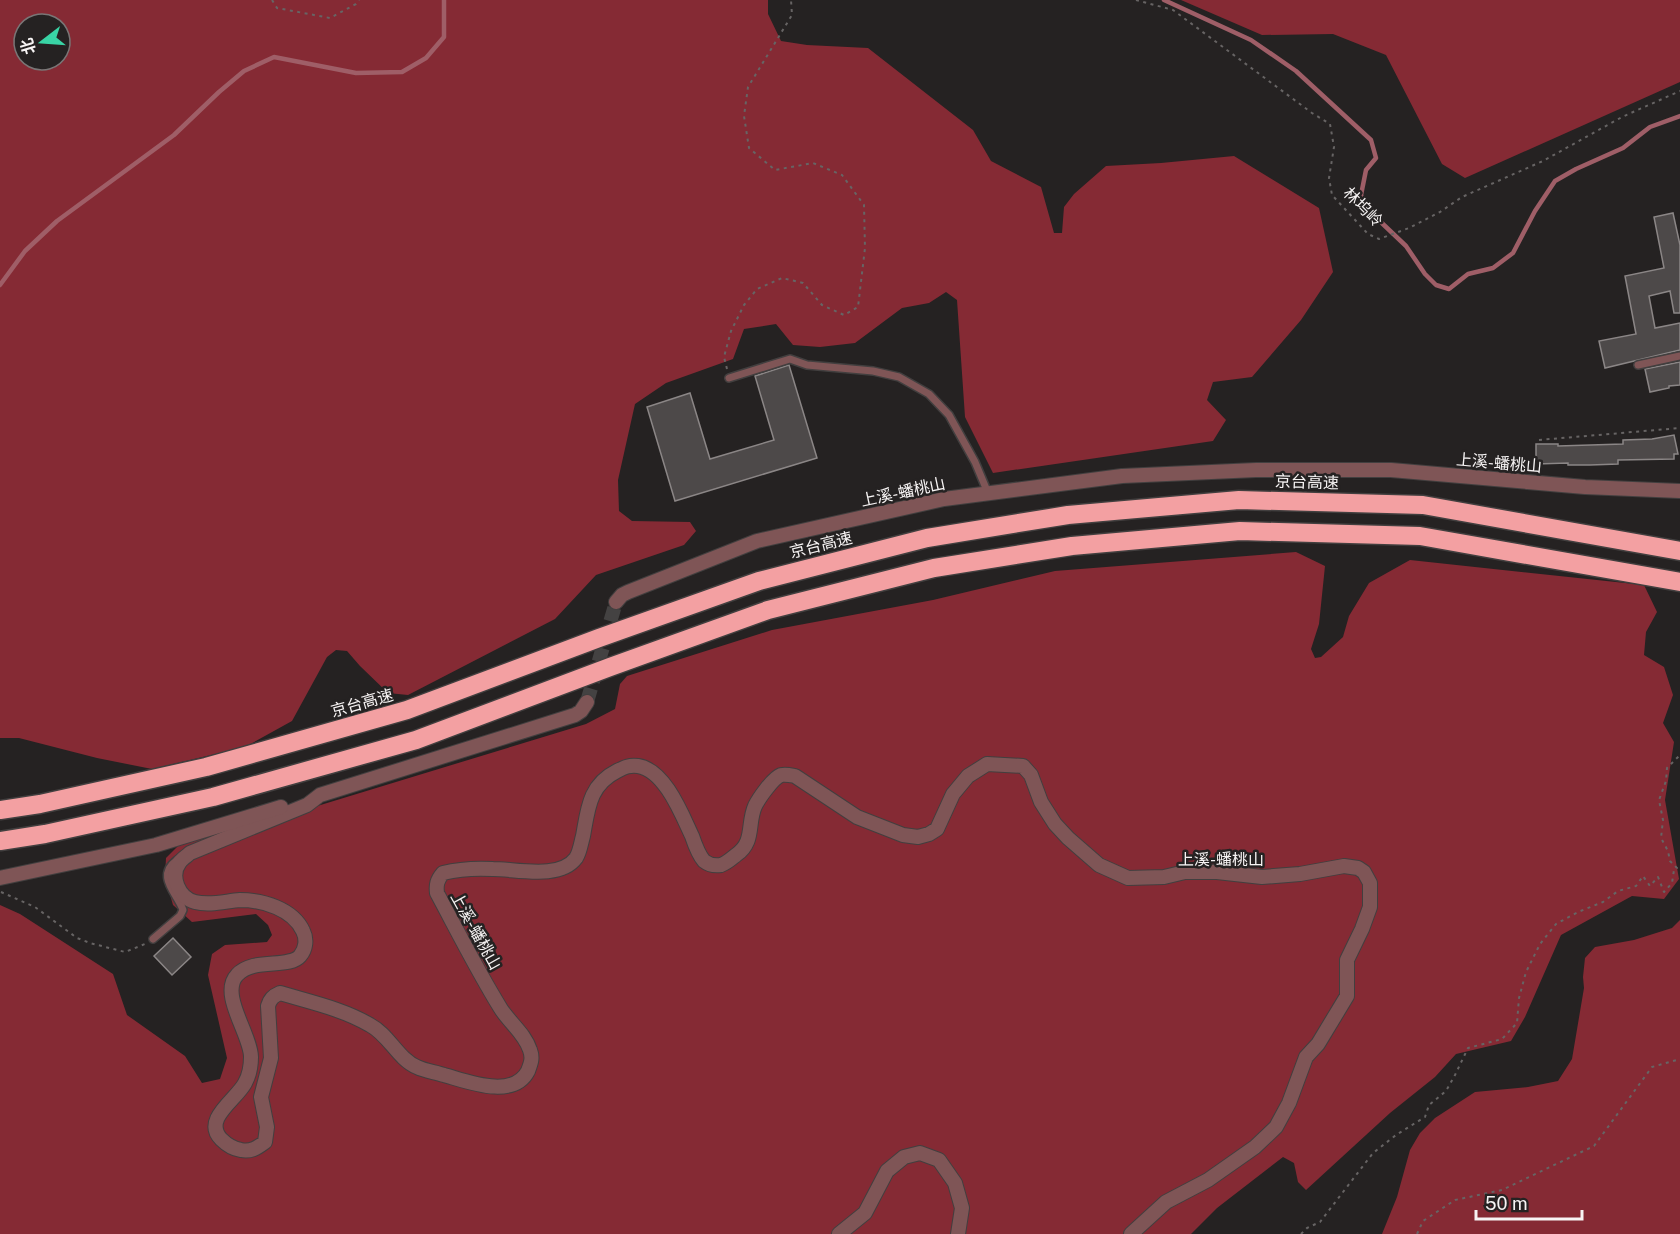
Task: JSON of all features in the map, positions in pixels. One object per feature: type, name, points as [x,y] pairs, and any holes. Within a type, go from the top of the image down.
[{"type":"highway","name":"京台高速","points":[[0,810],[40,804],[206,767],[407,710],[759,580],[927,538],[1068,515],[1239,500],[1423,505],[1680,551]]},
{"type":"highway","points":[[0,841],[45,834],[213,797],[416,740],[768,610],[934,568],[1072,546],[1240,531],[1420,536],[1680,582]]},
{"type":"street","name":"上溪-蟠桃山","points":[[616,602],[622,594],[757,541],[944,499],[1122,476],[1256,470],[1391,470],[1584,487],[1680,491]]},
{"type":"street","points":[[0,878],[156,845],[575,714],[581,711],[587,702]]},
{"type":"street","name":"上溪-蟠桃山","points":[[190,853],[179,862],[176,870],[176,881],[181,893],[187,898],[194,902],[206,903],[242,900],[279,909],[297,922],[304,932],[306,941],[299,958],[292,962],[256,965],[236,975],[231,986],[232,999],[251,1053],[250,1071],[245,1085],[218,1116],[215,1126],[218,1136],[226,1144],[240,1150],[255,1150],[265,1142],[267,1127],[261,1096],[271,1058],[268,1006],[275,995],[280,993],[340,1011],[372,1025],[417,1067],[489,1087],[515,1083],[526,1075],[532,1061],[531,1050],[526,1040],[503,1012],[442,903],[437,893],[438,879],[443,873],[461,870],[495,869],[539,872],[556,870],[568,865],[576,858],[591,798],[599,783],[610,774],[628,765],[642,767],[653,772],[663,783],[680,810],[699,854],[706,862],[715,866],[725,864],[743,850],[749,838],[755,807],[772,782],[780,775],[795,776],[857,818],[903,835],[918,837],[937,829],[953,794],[968,776],[987,764],[1005,764],[1023,766],[1031,775],[1041,802],[1055,824],[1068,838],[1099,865],[1128,878],[1164,877],[1185,872],[1217,872],[1262,877],[1300,874],[1344,866],[1358,868],[1364,872],[1370,883],[1370,907],[1347,960],[1347,996],[1318,1044],[1306,1057],[1289,1103],[1276,1127],[1255,1147],[1208,1180],[1166,1202],[1131,1234]]},
{"type":"street","points":[[190,853],[307,805],[320,795]]},
{"type":"street","points":[[839,1234],[865,1213],[887,1171],[904,1157],[920,1153],[939,1160],[956,1183],[962,1208],[958,1234]]},
{"type":"lane","points":[[1638,365],[1680,356]]},
{"type":"lane","points":[[729,378],[790,359],[807,365],[862,370],[899,377],[929,394],[949,415],[975,462],[988,493]]},
{"type":"lane","points":[[153,939],[180,916],[183,910],[170,886],[168,876],[171,864],[190,853]]},
{"type":"path","points":[[272,0],[277,8],[330,18],[356,4],[359,0]]},
{"type":"path","points":[[729,378],[724,357],[731,331],[744,305],[757,289],[782,278],[803,283],[822,305],[844,315],[858,307],[866,248],[864,205],[842,175],[813,163],[775,170],[749,148],[744,116],[748,87],[792,15],[791,0]]},
{"type":"path","name":"林坞岭","points":[[1136,0],[1173,10],[1330,124],[1334,147],[1329,178],[1332,195],[1368,234],[1379,239],[1409,228],[1440,212],[1462,197],[1542,161],[1622,117],[1680,91]]},
{"type":"path","points":[[1539,440],[1680,428]]},
{"type":"path","points":[[1301,1234],[1307,1228],[1320,1222],[1373,1153],[1425,1117],[1429,1105],[1446,1091],[1468,1048],[1502,1039],[1517,1023],[1519,998],[1526,972],[1540,944],[1556,924],[1603,902],[1618,891],[1636,886],[1642,876],[1650,886],[1658,877],[1664,892],[1672,883],[1674,870],[1677,868],[1670,861],[1661,838],[1663,820],[1659,800],[1666,781],[1667,768],[1680,755]]},
{"type":"path","points":[[0,892],[35,907],[77,938],[90,943],[125,952],[153,939]]},
{"type":"path","points":[[1417,1234],[1423,1221],[1455,1200],[1502,1190],[1594,1146],[1652,1067],[1680,1059]]},
{"type":"shaded area","points":[[0,0],[768,0],[768,14],[781,41],[807,45],[868,48],[973,130],[991,161],[1041,187],[1054,233],[1062,233],[1064,207],[1074,194],[1106,166],[1234,156],[1319,208],[1333,272],[1301,320],[1252,377],[1213,382],[1207,400],[1226,420],[1213,441],[993,473],[965,417],[957,300],[946,292],[929,303],[902,308],[855,343],[820,347],[793,345],[776,324],[744,329],[733,359],[666,383],[635,404],[618,480],[619,511],[632,521],[690,522],[696,531],[684,545],[596,575],[555,619],[408,695],[388,693],[347,651],[336,650],[327,657],[292,721],[245,747],[152,769],[19,738],[0,738]]},
{"type":"shaded area","points":[[1181,0],[1680,0],[1680,82],[1465,178],[1442,164],[1386,55],[1333,34],[1262,35]]},
{"type":"shaded area","points":[[1296,552],[1325,566],[1319,624],[1311,649],[1315,658],[1321,657],[1343,637],[1349,616],[1369,583],[1410,560],[1644,585],[1657,612],[1646,632],[1644,655],[1664,667],[1673,695],[1663,723],[1674,742],[1665,800],[1679,879],[1664,899],[1632,896],[1561,935],[1525,1017],[1511,1041],[1456,1054],[1435,1077],[1390,1113],[1306,1190],[1298,1182],[1294,1163],[1283,1157],[1217,1208],[1191,1234],[0,1234],[0,905],[20,914],[113,974],[127,1015],[185,1056],[202,1083],[220,1079],[227,1058],[208,975],[212,954],[225,945],[267,942],[272,935],[268,925],[256,914],[192,922],[173,905],[165,877],[166,858],[186,838],[314,807],[586,724],[615,709],[620,684],[627,676],[772,630],[933,600],[1055,571]]},
{"type":"shaded area","points":[[1680,920],[1680,1234],[1382,1234],[1397,1197],[1410,1150],[1420,1133],[1435,1118],[1475,1092],[1528,1087],[1558,1081],[1572,1059],[1584,988],[1585,958],[1595,947],[1634,940],[1672,928]]},
{"type":"building","points":[[1673,213],[1680,245],[1680,313],[1674,313],[1670,291],[1649,296],[1655,328],[1680,323],[1680,350],[1605,368],[1599,341],[1636,334],[1625,276],[1664,268],[1654,217]]},
{"type":"building","points":[[1680,362],[1680,385],[1650,392],[1645,369]]},
{"type":"building","points":[[789,365],[817,458],[675,501],[647,407],[690,393],[710,459],[774,440],[755,376]]},
{"type":"building","points":[[1674,435],[1678,454],[1674,454],[1674,459],[1618,460],[1618,464],[1536,464],[1536,444],[1558,444],[1558,446],[1623,444],[1623,440],[1652,439]]},
{"type":"building","points":[[173,938],[191,957],[172,975],[154,956]]},
{"type":"waterway","points":[[0,285],[25,251],[57,221],[174,135],[244,71],[274,57],[356,73],[402,72],[426,58],[444,37],[444,0]]},
{"type":"waterway","points":[[1164,0],[1251,40],[1296,71],[1371,140],[1376,158],[1366,170],[1361,195],[1365,207],[1406,246],[1425,274],[1436,285],[1449,289],[1468,274],[1493,268],[1513,253],[1535,211],[1555,181],[1623,148],[1650,127],[1680,116]]},
{"type":"tunnel","points":[[587,702],[616,602]]}]
